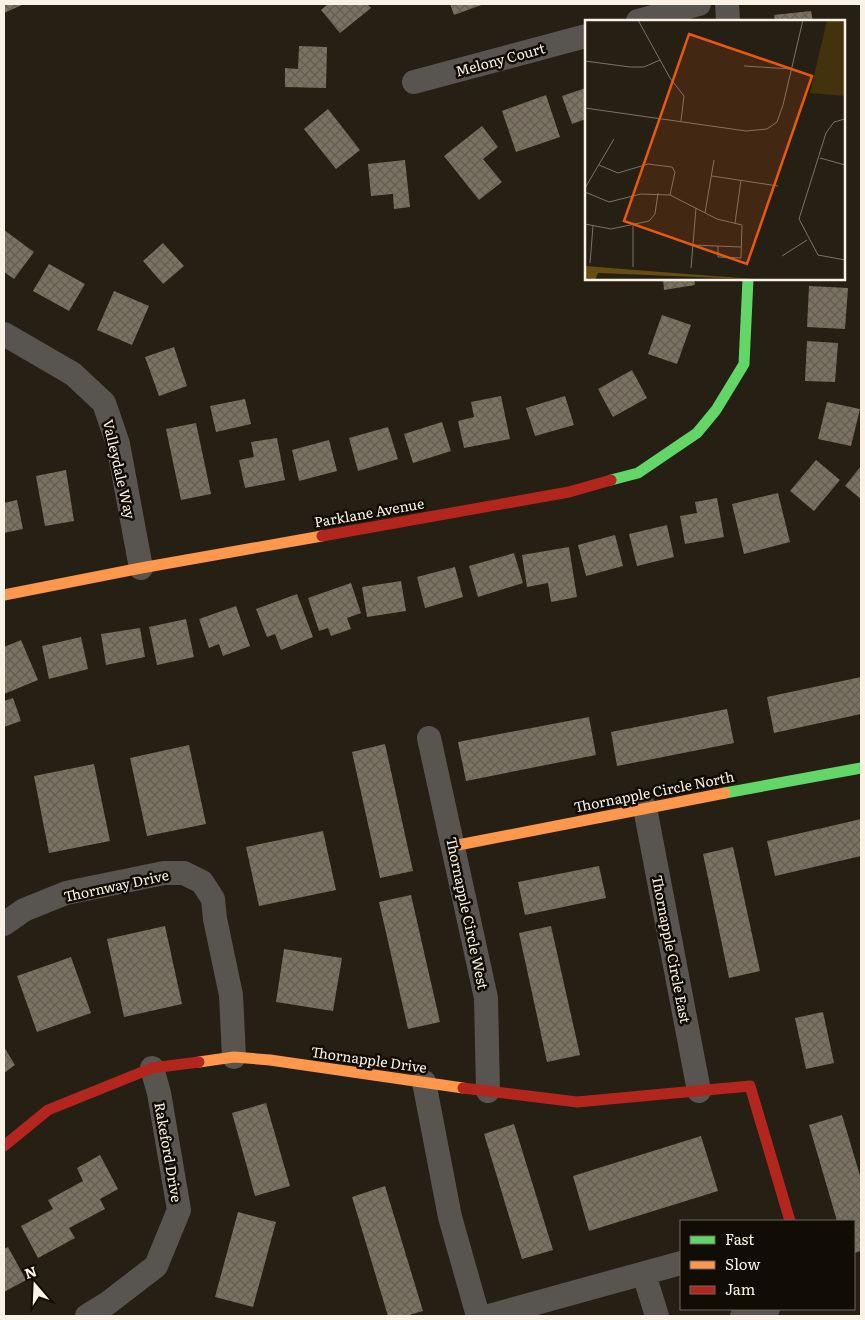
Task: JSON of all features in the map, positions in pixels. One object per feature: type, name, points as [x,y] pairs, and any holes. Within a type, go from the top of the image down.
[{"type":"street","points":[[642,20],[699,4]]},
{"type":"street","points":[[727,4],[728,20]]},
{"type":"street","name":"Melony Court","points":[[414,82],[585,36]]},
{"type":"street","name":"Parklane Avenue","points":[[4,595],[141,568],[569,492],[638,473],[697,433],[716,410],[744,364],[748,280]]},
{"type":"street","name":"Valleydale Way","points":[[4,334],[73,374],[104,403],[118,444],[141,568]]},
{"type":"street","name":"Thornapple Circle West","points":[[429,738],[486,998],[488,1091]]},
{"type":"street","name":"Thornapple Circle North","points":[[453,846],[861,768]]},
{"type":"street","name":"Thornapple Circle East","points":[[645,808],[699,1091]]},
{"type":"street","name":"Thornway Drive","points":[[4,924],[24,910],[66,893],[164,873],[184,873],[202,882],[213,899],[215,919],[231,995],[234,1057]]},
{"type":"street","name":"Thornapple Drive","points":[[4,1146],[48,1110],[152,1068],[234,1057],[270,1060],[577,1102],[750,1086],[790,1220]]},
{"type":"street","name":"Rakeford Drive","points":[[87,1316],[108,1303],[156,1266],[179,1210],[159,1094],[152,1068]]},
{"type":"street","points":[[424,1082],[450,1217],[478,1316]]},
{"type":"street","points":[[489,1316],[680,1263]]},
{"type":"street","points":[[644,1274],[657,1316]]},
{"type":"street","points":[[742,1316],[764,1310]]},
{"type":"building","points":[[4,4],[24,4],[4,13]]},
{"type":"building","points":[[328,4],[367,4],[371,8],[340,33],[321,10]]},
{"type":"building","points":[[450,4],[484,4],[454,15]]},
{"type":"building","points":[[811,11],[813,20],[775,20],[774,15]]},
{"type":"building","points":[[299,46],[327,47],[326,88],[285,87],[285,68],[298,69]]},
{"type":"building","points":[[585,88],[585,119],[572,124],[562,96]]},
{"type":"building","points":[[546,95],[560,137],[516,152],[502,111]]},
{"type":"building","points":[[328,109],[360,150],[336,169],[304,129]]},
{"type":"building","points":[[482,126],[498,147],[483,159],[502,182],[479,200],[444,156]]},
{"type":"building","points":[[405,160],[410,207],[394,209],[393,194],[371,196],[368,164]]},
{"type":"building","points":[[4,230],[34,252],[14,279],[4,272]]},
{"type":"building","points":[[163,243],[184,266],[163,284],[143,261]]},
{"type":"building","points":[[49,264],[85,284],[69,311],[33,291]]},
{"type":"building","points":[[663,280],[694,280],[695,285],[664,290]]},
{"type":"building","points":[[809,286],[848,288],[845,329],[807,327]]},
{"type":"building","points":[[114,291],[149,306],[132,345],[97,330]]},
{"type":"building","points":[[662,315],[691,325],[677,364],[648,354]]},
{"type":"building","points":[[807,341],[838,343],[835,382],[805,381]]},
{"type":"building","points":[[174,347],[187,386],[159,396],[145,357]]},
{"type":"building","points":[[632,370],[647,398],[613,417],[598,389]]},
{"type":"building","points":[[501,396],[510,439],[464,448],[458,421],[474,417],[471,402]]},
{"type":"building","points":[[565,396],[574,425],[535,436],[526,408]]},
{"type":"building","points":[[245,399],[251,424],[216,432],[210,406]]},
{"type":"building","points":[[827,402],[860,409],[851,446],[818,439]]},
{"type":"building","points":[[442,422],[451,451],[413,463],[404,434]]},
{"type":"building","points":[[196,423],[211,494],[181,500],[166,429]]},
{"type":"building","points":[[388,427],[398,459],[358,471],[349,438]]},
{"type":"building","points":[[277,438],[285,480],[245,488],[239,460],[254,457],[251,442]]},
{"type":"building","points":[[329,440],[337,471],[299,481],[292,450]]},
{"type":"building","points":[[816,460],[840,480],[814,511],[790,491]]},
{"type":"building","points":[[861,466],[861,499],[845,486]]},
{"type":"building","points":[[66,470],[74,521],[45,526],[36,476]]},
{"type":"building","points":[[778,493],[790,542],[744,554],[732,504]]},
{"type":"building","points":[[717,498],[724,537],[685,544],[680,516],[697,513],[695,502]]},
{"type":"building","points":[[17,500],[23,529],[4,533],[4,503]]},
{"type":"building","points":[[667,525],[674,557],[637,566],[629,534]]},
{"type":"building","points":[[615,535],[623,566],[586,576],[578,545]]},
{"type":"building","points":[[569,547],[577,597],[551,602],[548,583],[527,587],[522,555]]},
{"type":"building","points":[[514,553],[523,583],[478,597],[469,566]]},
{"type":"building","points":[[455,567],[463,597],[425,608],[417,577]]},
{"type":"building","points":[[401,581],[406,611],[367,617],[362,587]]},
{"type":"building","points":[[351,583],[361,613],[347,618],[351,629],[331,636],[328,628],[319,631],[308,598]]},
{"type":"building","points":[[297,594],[313,637],[281,650],[275,634],[267,637],[256,609]]},
{"type":"building","points":[[236,606],[250,646],[223,656],[219,644],[209,648],[199,619]]},
{"type":"building","points":[[186,619],[194,657],[157,665],[149,627]]},
{"type":"building","points":[[140,628],[145,657],[106,665],[101,634]]},
{"type":"building","points":[[81,637],[88,669],[49,679],[42,646]]},
{"type":"building","points":[[21,640],[38,680],[4,694],[4,647]]},
{"type":"building","points":[[861,677],[861,714],[774,733],[767,697]]},
{"type":"building","points":[[13,698],[21,721],[4,727],[4,701]]},
{"type":"building","points":[[727,709],[734,743],[617,766],[611,732]]},
{"type":"building","points":[[589,717],[596,755],[466,781],[458,742]]},
{"type":"building","points":[[385,744],[413,871],[380,878],[352,752]]},
{"type":"building","points":[[189,745],[206,824],[147,836],[130,758]]},
{"type":"building","points":[[94,764],[110,841],[49,853],[34,776]]},
{"type":"building","points":[[861,819],[861,856],[775,876],[767,841]]},
{"type":"building","points":[[323,831],[336,890],[259,906],[246,847]]},
{"type":"building","points":[[733,847],[760,971],[729,978],[703,854]]},
{"type":"building","points":[[599,866],[606,898],[525,915],[518,882]]},
{"type":"building","points":[[411,895],[440,1022],[408,1029],[379,902]]},
{"type":"building","points":[[165,926],[182,1004],[124,1017],[107,939]]},
{"type":"building","points":[[551,926],[580,1055],[547,1062],[519,933]]},
{"type":"building","points":[[284,949],[342,958],[333,1011],[276,1002]]},
{"type":"building","points":[[71,957],[91,1013],[37,1032],[17,976]]},
{"type":"building","points":[[823,1012],[834,1063],[806,1069],[795,1018]]},
{"type":"building","points":[[4,1047],[15,1065],[4,1073]]},
{"type":"building","points":[[266,1103],[290,1186],[255,1196],[232,1113]]},
{"type":"building","points":[[842,1115],[861,1179],[861,1251],[855,1253],[855,1220],[837,1220],[809,1125]]},
{"type":"building","points":[[514,1124],[553,1250],[522,1259],[484,1134]]},
{"type":"building","points":[[701,1136],[718,1191],[589,1231],[573,1176]]},
{"type":"building","points":[[100,1155],[118,1189],[100,1199],[105,1209],[69,1228],[75,1238],[38,1258],[21,1226],[53,1209],[48,1200],[83,1181],[77,1168]]},
{"type":"building","points":[[385,1186],[423,1311],[406,1316],[388,1316],[352,1197]]},
{"type":"building","points":[[238,1212],[276,1222],[253,1307],[215,1297]]},
{"type":"building","points":[[8,1247],[26,1280],[4,1292],[4,1249]]},
{"type":"traffic: fast","points":[[611,480],[638,473],[697,433],[716,410],[744,364],[748,280]]},
{"type":"traffic: fast","points":[[725,793],[861,768]]},
{"type":"traffic: slow","points":[[4,595],[141,568],[322,536]]},
{"type":"traffic: slow","points":[[453,846],[725,793]]},
{"type":"traffic: slow","points":[[199,1062],[234,1057],[270,1060],[463,1088]]},
{"type":"traffic: jam","points":[[322,536],[569,492],[611,480]]},
{"type":"traffic: jam","points":[[4,1146],[48,1110],[152,1068],[199,1062]]},
{"type":"traffic: jam","points":[[463,1088],[577,1102],[750,1086],[790,1220]]}]
